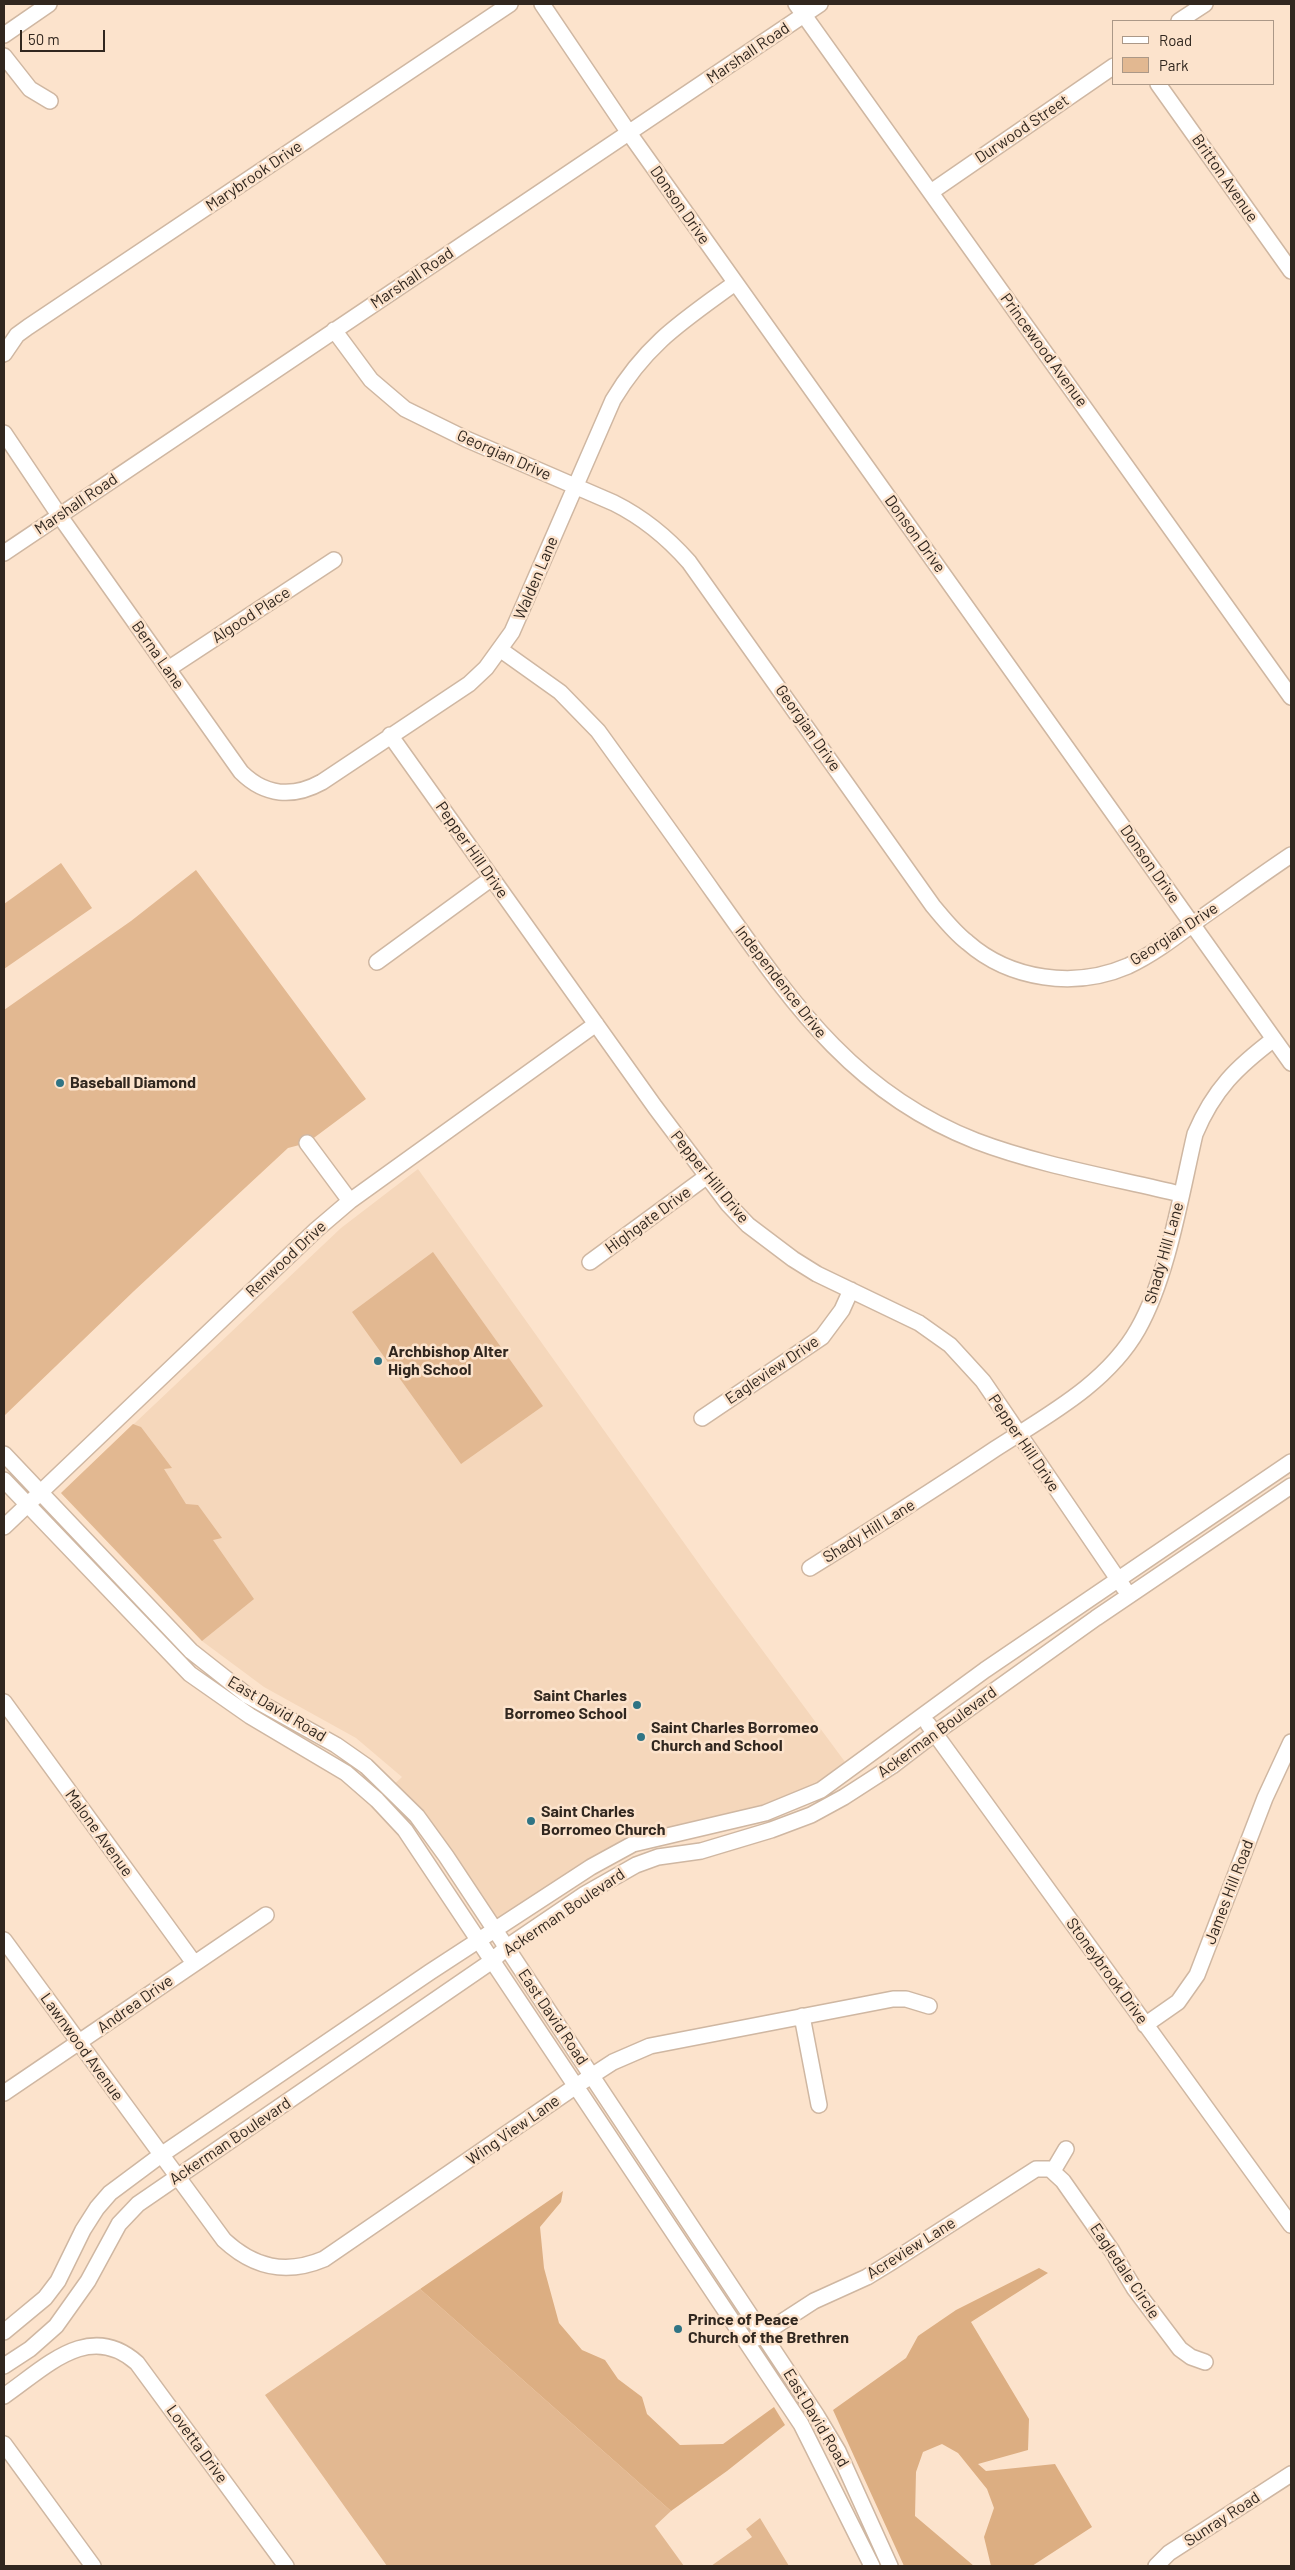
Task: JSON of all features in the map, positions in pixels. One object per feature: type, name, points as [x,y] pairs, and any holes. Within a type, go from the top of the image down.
[{"type":"street","points":[[4,35],[49,4]]},
{"type":"street","name":"Marybrook Drive","points":[[4,354],[18,335],[28,327],[510,4]]},
{"type":"street","name":"Donson Drive","points":[[542,4],[629,133],[735,283],[1291,1063]]},
{"type":"street","name":"Marshall Road","points":[[4,552],[629,133],[799,9],[820,4]]},
{"type":"street","points":[[1181,20],[1205,4]]},
{"type":"street","name":"Princewood Avenue","points":[[799,9],[1291,697]]},
{"type":"street","points":[[4,56],[30,89],[50,101]]},
{"type":"street","name":"Durwood Street","points":[[931,192],[1112,67]]},
{"type":"street","name":"Britton Avenue","points":[[1159,85],[1291,271]]},
{"type":"street","name":"Walden Lane","points":[[264,789],[285,794],[314,786],[469,684],[486,668],[501,650],[522,612],[612,400],[640,359],[679,324],[735,283]]},
{"type":"street","name":"Georgian Drive","points":[[334,330],[372,380],[405,409],[442,428],[636,514],[672,542],[689,562],[933,906],[967,943],[1008,968],[1048,978],[1070,979],[1098,975],[1129,965],[1153,952],[1291,854]]},
{"type":"street","points":[[4,433],[59,515]]},
{"type":"street","name":"Berna Lane","points":[[59,515],[241,772],[264,789]]},
{"type":"street","name":"Algood Place","points":[[168,670],[334,560]]},
{"type":"street","name":"Independence Drive","points":[[501,650],[560,692],[598,731],[800,1012],[854,1067],[908,1107],[976,1141],[1074,1169],[1180,1194]]},
{"type":"street","name":"Pepper Hill Drive","points":[[390,736],[706,1177],[728,1204],[768,1242],[817,1274],[919,1323],[950,1345],[983,1381],[1129,1596]]},
{"type":"street","points":[[377,962],[492,878]]},
{"type":"street","name":"Renwood Drive","points":[[4,1527],[316,1230],[350,1201],[596,1024]]},
{"type":"street","name":"Shady Hill Lane","points":[[810,1568],[1018,1434],[1090,1385],[1108,1369],[1129,1344],[1148,1310],[1159,1282],[1196,1134],[1215,1095],[1242,1063],[1274,1039]]},
{"type":"street","points":[[307,1143],[350,1201]]},
{"type":"street","name":"Highgate Drive","points":[[590,1262],[706,1177]]},
{"type":"street","name":"Eagleview Drive","points":[[702,1418],[822,1337],[842,1310],[851,1290]]},
{"type":"street","name":"East David Road","points":[[4,1454],[164,1624],[210,1668],[248,1696],[336,1745],[366,1766],[390,1788],[429,1832],[496,1930],[694,2231],[765,2334],[838,2451],[890,2566]]},
{"type":"street","name":"Ackerman Boulevard","points":[[4,2332],[45,2298],[58,2281],[86,2225],[110,2193],[161,2155],[591,1867],[633,1844],[765,1813],[821,1790],[991,1665],[1291,1462]]},
{"type":"street","name":"East David Road","points":[[4,1480],[190,1674],[250,1716],[330,1763],[377,1800],[406,1830],[792,2410],[834,2486],[872,2566]]},
{"type":"street","name":"Ackerman Boulevard","points":[[4,2366],[30,2349],[56,2326],[88,2281],[119,2224],[138,2204],[492,1961],[507,1947],[585,1894],[636,1865],[658,1857],[702,1851],[771,1830],[811,1815],[892,1766],[935,1733],[1129,1596],[1291,1486]]},
{"type":"street","name":"Malone Avenue","points":[[4,1702],[194,1963]]},
{"type":"street","name":"Stoneybrook Drive","points":[[922,1716],[1291,2225]]},
{"type":"street","name":"James Hill Road","points":[[1145,2025],[1178,2002],[1197,1975],[1271,1783],[1291,1742]]},
{"type":"street","name":"Andrea Drive","points":[[4,2093],[266,1914]]},
{"type":"street","name":"Lawnwood Avenue","points":[[4,1940],[161,2155]]},
{"type":"street","name":"Wing View Lane","points":[[161,2155],[224,2240],[237,2252],[251,2261],[270,2267],[295,2268],[311,2264],[348,2244],[576,2086],[633,2052],[650,2046],[893,2000],[906,2000],[929,2006]]},
{"type":"street","points":[[802,2016],[819,2105]]},
{"type":"street","points":[[1053,2171],[1066,2150]]},
{"type":"street","name":"Acreview Lane","points":[[746,2342],[765,2334],[814,2301],[867,2277],[1036,2169],[1053,2171]]},
{"type":"street","name":"Eagledale Circle","points":[[1053,2171],[1063,2181],[1112,2251],[1134,2288],[1180,2349],[1191,2357],[1205,2362]]},
{"type":"street","points":[[765,2334],[766,2360],[786,2389],[792,2410]]},
{"type":"street","name":"Lovetta Drive","points":[[4,2396],[66,2354],[92,2344],[106,2344],[117,2348],[137,2363],[286,2566]]},
{"type":"street","points":[[4,2444],[92,2566]]},
{"type":"street","name":"Sunray Road","points":[[1156,2566],[1169,2553],[1291,2474]]},
{"type":"shaded area","name":"Archbishop Alter High School","points":[[418,1169],[709,1578],[851,1770],[821,1790],[646,1840],[496,1930],[390,1788],[402,1777],[356,1738],[264,1687],[202,1641],[61,1493],[341,1228]]},
{"type":"shaded area","points":[[563,2191],[561,2202],[540,2227],[544,2268],[559,2323],[582,2350],[605,2360],[618,2379],[642,2397],[647,2414],[680,2445],[723,2444],[774,2407],[785,2425],[727,2471],[671,2511],[420,2289]]},
{"type":"shaded area","points":[[1039,2268],[1048,2273],[971,2322],[1029,2419],[1028,2450],[978,2464],[986,2471],[1055,2464],[1092,2527],[1032,2566],[991,2566],[984,2537],[994,2508],[987,2489],[958,2453],[942,2444],[923,2452],[916,2472],[915,2516],[974,2566],[904,2566],[833,2410],[906,2358],[918,2336],[956,2310]]},
{"type":"green space","points":[[61,863],[92,908],[4,969],[4,904]]},
{"type":"green space","points":[[196,870],[366,1099],[307,1143],[288,1148],[134,1291],[4,1416],[4,1010],[131,921]]},
{"type":"green space","points":[[433,1252],[543,1406],[461,1464],[352,1312]]},
{"type":"green space","points":[[133,1424],[141,1427],[172,1468],[164,1469],[186,1504],[198,1505],[222,1538],[213,1540],[254,1599],[202,1641],[61,1493]]},
{"type":"green space","points":[[420,2289],[671,2511],[655,2526],[684,2566],[387,2566],[265,2395]]},
{"type":"green space","points":[[760,2518],[789,2566],[711,2566],[752,2537],[746,2529]]},
{"type":"place","name":"Baseball Diamond","points":[[60,1083]]},
{"type":"place","name":"Archbishop Alter High School","points":[[378,1361]]},
{"type":"place","name":"Saint Charles Borromeo School","points":[[637,1705]]},
{"type":"place","name":"Saint Charles Borromeo Church and School","points":[[641,1737]]},
{"type":"place","name":"Saint Charles Borromeo Church","points":[[531,1821]]},
{"type":"place","name":"Prince of Peace Church of the Brethren","points":[[678,2329]]}]
